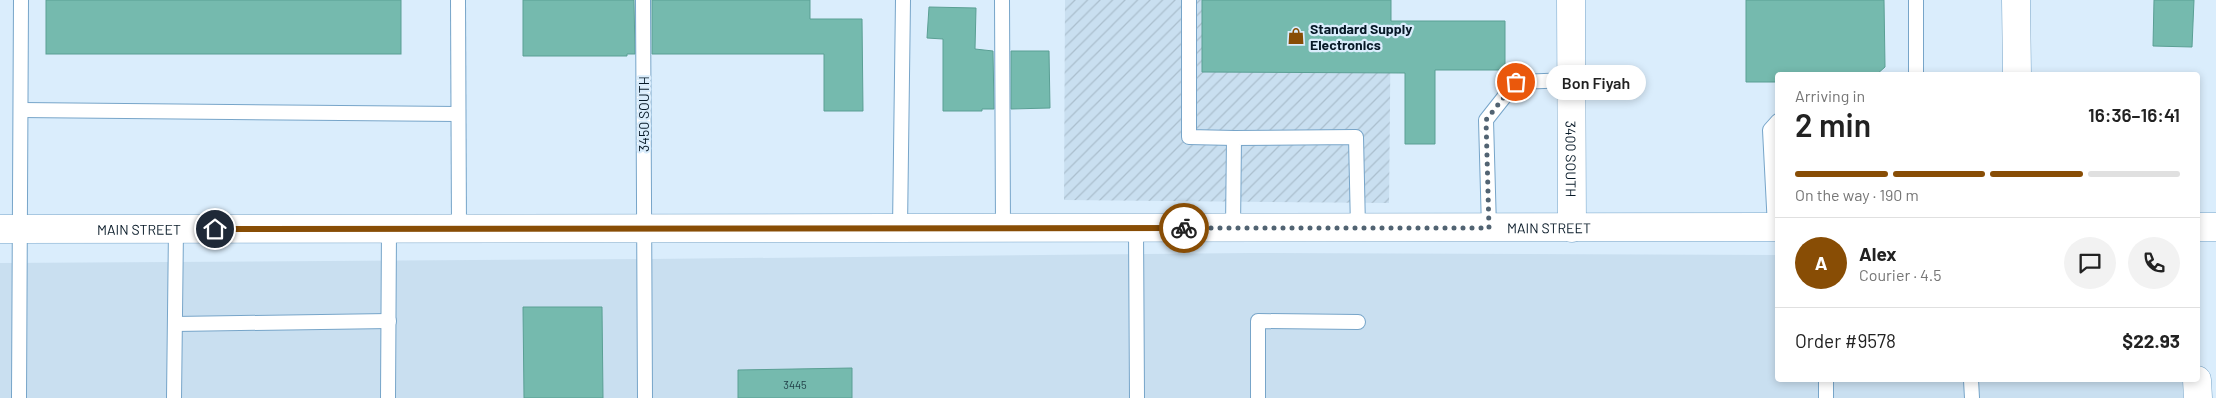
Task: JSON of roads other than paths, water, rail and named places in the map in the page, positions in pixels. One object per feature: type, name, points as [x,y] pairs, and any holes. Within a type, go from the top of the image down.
[{"type":"street","name":"3400 SOUTH","points":[[1571,0],[1572,228]]},
{"type":"street","points":[[2016,0],[2017,72]]},
{"type":"street","name":"MAIN STREET","points":[[10,229],[1775,227]]},
{"type":"street","points":[[2200,227],[2216,227]]},
{"type":"street","points":[[2197,382],[2198,398]]},
{"type":"lane","points":[[19,398],[10,229],[21,110],[21,0]]},
{"type":"lane","points":[[458,0],[459,229]]},
{"type":"lane","name":"3450 SOUTH","points":[[643,0],[645,398]]},
{"type":"lane","points":[[900,228],[903,0]]},
{"type":"lane","points":[[1002,0],[1003,228]]},
{"type":"lane","points":[[1189,0],[1189,137],[1356,137],[1358,228]]},
{"type":"lane","points":[[1916,0],[1916,72]]},
{"type":"lane","points":[[1489,228],[1486,120],[1516,82],[1571,80]]},
{"type":"lane","points":[[21,110],[458,114]]},
{"type":"lane","points":[[1775,124],[1770,130],[1775,211]]},
{"type":"lane","points":[[1233,228],[1234,138]]},
{"type":"lane","points":[[1136,228],[1137,398]]},
{"type":"lane","points":[[174,398],[176,229]]},
{"type":"lane","points":[[388,398],[389,229]]},
{"type":"lane","points":[[175,324],[389,321]]},
{"type":"lane","points":[[1258,398],[1258,322],[1358,322]]},
{"type":"lane","points":[[1826,382],[1826,398]]},
{"type":"lane","points":[[1971,382],[1972,398]]},
{"type":"place","name":"Standard Supply Electronics","points":[[1296,36]]},
{"type":"place","name":"Bon Fiyah","points":[[1516,82]]}]
